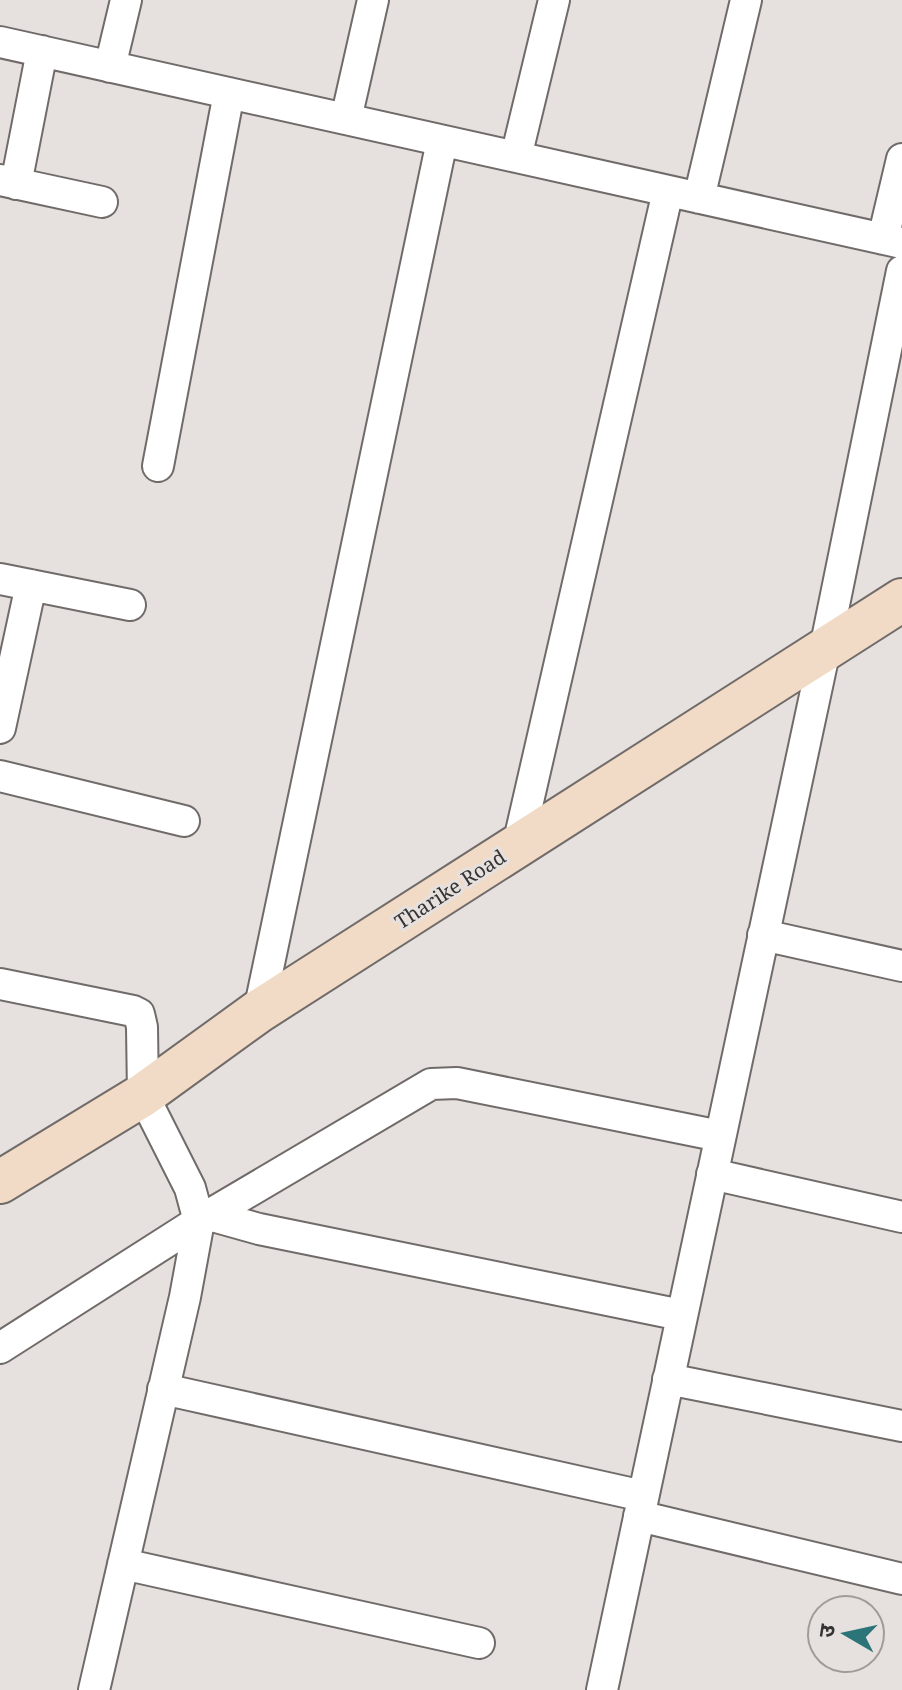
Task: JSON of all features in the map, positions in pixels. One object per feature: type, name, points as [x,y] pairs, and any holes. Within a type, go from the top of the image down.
[{"type":"street","points":[[110,67],[126,0]]},
{"type":"street","points":[[346,119],[373,0]]},
{"type":"street","points":[[516,157],[554,0]]},
{"type":"street","points":[[699,198],[746,0]]},
{"type":"street","points":[[0,42],[893,241],[902,159]]},
{"type":"street","points":[[42,51],[8,182],[102,202]]},
{"type":"street","points":[[158,466],[229,93]]},
{"type":"street","points":[[259,1011],[442,141]]},
{"type":"street","points":[[518,845],[668,191]]},
{"type":"street","points":[[602,1690],[825,649],[902,271]]},
{"type":"street","points":[[0,579],[130,605]]},
{"type":"street","points":[[0,728],[31,585]]},
{"type":"street","name":"Tharike Road","points":[[0,1182],[143,1095],[259,1011],[902,600]]},
{"type":"street","points":[[0,776],[184,821]]},
{"type":"street","points":[[763,935],[902,966]]},
{"type":"street","points":[[0,984],[139,1014],[143,1095],[204,1218],[94,1690]]},
{"type":"street","points":[[0,1348],[204,1218],[431,1084],[457,1083],[720,1136]]},
{"type":"street","points":[[712,1174],[902,1217]]},
{"type":"street","points":[[204,1218],[681,1315]]},
{"type":"street","points":[[668,1379],[902,1426]]},
{"type":"street","points":[[163,1389],[641,1506],[902,1579]]},
{"type":"street","points":[[123,1564],[479,1643]]}]
